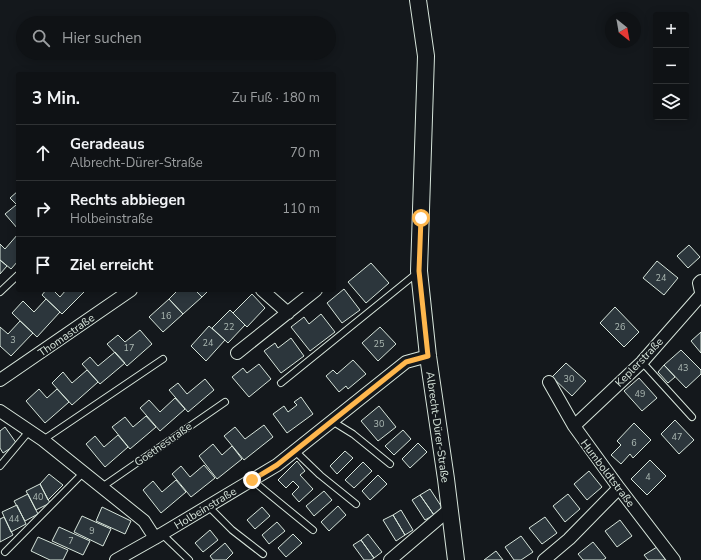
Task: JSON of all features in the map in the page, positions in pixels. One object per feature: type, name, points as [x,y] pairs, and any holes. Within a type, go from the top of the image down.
[{"type":"street","name":"Albrecht-Dürer-Straße","points":[[418,0],[426,56],[419,271],[428,356],[456,560]]},
{"type":"street","name":"Keplerstraße","points":[[574,426],[642,362],[700,297],[701,281]]},
{"type":"street","name":"Thomastraße","points":[[0,380],[128,292]]},
{"type":"street","points":[[264,292],[288,312]]},
{"type":"street","points":[[237,353],[313,292]]},
{"type":"street","name":"Holbeinstraße","points":[[116,560],[277,465],[406,362],[428,356]]},
{"type":"street","name":"Humboldtstraße","points":[[549,382],[574,426],[674,560]]},
{"type":"street","points":[[0,411],[30,430],[84,472],[144,521],[158,536]]},
{"type":"street","points":[[544,560],[569,539],[619,488]]},
{"type":"street","points":[[390,560],[450,509]]},
{"type":"lane","points":[[281,383],[419,271]]},
{"type":"lane","points":[[0,292],[16,277]]},
{"type":"lane","points":[[43,440],[162,359]]},
{"type":"lane","points":[[642,362],[692,417]]},
{"type":"lane","name":"Goethestraße","points":[[102,487],[225,402]]},
{"type":"lane","points":[[332,421],[353,434],[390,464]]},
{"type":"lane","points":[[0,466],[30,430]]},
{"type":"lane","points":[[295,451],[320,475],[356,504]]},
{"type":"lane","points":[[5,552],[84,472]]},
{"type":"lane","points":[[252,480],[313,530]]},
{"type":"lane","points":[[208,506],[232,530],[263,554]]},
{"type":"lane","points":[[158,536],[189,560]]},
{"type":"building","points":[[16,193],[16,204],[10,198]]},
{"type":"building","points":[[16,205],[16,227],[5,214]]},
{"type":"building","points":[[16,236],[16,263],[11,269],[0,260],[0,244],[5,249]]},
{"type":"building","points":[[689,245],[700,257],[688,268],[677,256]]},
{"type":"building","points":[[0,260],[7,266],[0,274]]},
{"type":"building","points":[[657,261],[678,278],[664,295],[643,278]]},
{"type":"building","points":[[371,263],[389,283],[366,303],[348,282]]},
{"type":"building","points":[[344,289],[360,310],[342,323],[327,303]]},
{"type":"building","points":[[44,292],[55,292],[60,297],[64,292],[84,292],[62,314],[42,295]]},
{"type":"building","points":[[176,292],[197,292],[202,297],[183,314],[169,299]]},
{"type":"building","points":[[197,292],[207,292],[202,297]]},
{"type":"building","points":[[252,294],[265,308],[247,327],[233,313]]},
{"type":"building","points":[[46,299],[60,312],[37,337],[12,313],[23,301],[34,312]]},
{"type":"building","points":[[169,299],[183,314],[163,332],[149,317]]},
{"type":"building","points":[[615,307],[639,332],[624,347],[600,323]]},
{"type":"building","points":[[230,310],[245,325],[228,343],[212,328]]},
{"type":"building","points":[[321,314],[335,332],[310,351],[291,327],[304,317],[309,324]]},
{"type":"building","points":[[20,321],[33,333],[11,356],[0,346],[0,327],[8,334]]},
{"type":"building","points":[[209,326],[225,340],[206,361],[191,346]]},
{"type":"building","points":[[380,327],[396,344],[378,361],[362,343]]},
{"type":"building","points":[[140,330],[152,344],[127,366],[107,344],[118,335],[125,342]]},
{"type":"building","points":[[701,332],[701,353],[691,341]]},
{"type":"building","points":[[291,338],[304,356],[281,373],[264,351],[275,343],[278,348]]},
{"type":"building","points":[[681,350],[701,370],[701,374],[686,388],[664,365]]},
{"type":"building","points":[[115,352],[125,363],[100,384],[82,364],[90,357],[98,366]]},
{"type":"building","points":[[353,360],[366,374],[348,389],[346,386],[339,392],[326,376],[333,370],[337,374]]},
{"type":"building","points":[[566,363],[586,381],[572,396],[552,377]]},
{"type":"building","points":[[259,364],[271,379],[249,397],[232,377],[243,368],[247,373]]},
{"type":"building","points":[[664,365],[675,377],[668,383],[658,372]]},
{"type":"building","points":[[87,370],[98,382],[72,405],[52,383],[63,372],[72,383]]},
{"type":"building","points":[[639,378],[657,398],[642,411],[624,391]]},
{"type":"building","points":[[205,379],[214,390],[188,412],[169,390],[178,383],[187,394]]},
{"type":"building","points":[[39,389],[47,398],[57,389],[69,402],[45,423],[26,401]]},
{"type":"building","points":[[301,397],[313,414],[287,433],[273,414],[284,406],[288,412],[297,405],[294,402]]},
{"type":"building","points":[[175,398],[185,409],[160,431],[140,408],[149,400],[160,412]]},
{"type":"building","points":[[379,406],[396,427],[378,441],[361,421]]},
{"type":"building","points":[[146,416],[156,427],[130,449],[112,427],[125,417],[133,427]]},
{"type":"building","points":[[675,420],[694,440],[679,454],[661,434]]},
{"type":"building","points":[[634,423],[651,440],[633,458],[630,454],[621,464],[611,455],[621,445],[617,441]]},
{"type":"building","points":[[264,425],[273,437],[244,460],[224,436],[235,427],[245,439]]},
{"type":"building","points":[[5,427],[17,444],[3,453],[0,448],[0,431]]},
{"type":"building","points":[[403,430],[411,439],[394,455],[385,446]]},
{"type":"building","points":[[118,435],[128,447],[105,467],[86,444],[95,436],[104,447]]},
{"type":"building","points":[[418,443],[427,452],[410,468],[402,459]]},
{"type":"building","points":[[213,444],[222,455],[232,446],[242,459],[217,479],[199,456]]},
{"type":"building","points":[[345,451],[353,458],[337,474],[330,466]]},
{"type":"building","points":[[650,460],[666,476],[647,495],[631,479]]},
{"type":"building","points":[[297,461],[305,471],[300,475],[313,489],[299,502],[292,494],[299,487],[293,481],[286,488],[278,480]]},
{"type":"building","points":[[363,462],[372,471],[354,488],[345,480]]},
{"type":"building","points":[[204,465],[215,478],[191,497],[172,474],[181,466],[190,477]]},
{"type":"building","points":[[589,471],[602,487],[587,500],[574,484]]},
{"type":"building","points":[[49,474],[63,485],[48,500],[40,484]]},
{"type":"building","points":[[378,475],[387,484],[370,500],[362,491]]},
{"type":"building","points":[[176,480],[186,492],[161,513],[143,490],[153,481],[162,492]]},
{"type":"building","points":[[40,484],[50,503],[36,510],[26,491]]},
{"type":"building","points":[[430,489],[443,509],[434,515],[420,495]]},
{"type":"building","points":[[324,491],[332,500],[314,516],[306,506]]},
{"type":"building","points":[[28,494],[38,514],[25,521],[14,501]]},
{"type":"building","points":[[568,494],[580,509],[565,522],[553,506]]},
{"type":"building","points":[[420,495],[434,515],[425,520],[412,500]]},
{"type":"building","points":[[17,505],[26,524],[11,532],[2,512]]},
{"type":"building","points":[[338,506],[346,515],[329,531],[321,522]]},
{"type":"building","points":[[102,507],[131,521],[125,534],[96,521]]},
{"type":"building","points":[[262,507],[270,516],[255,529],[247,520]]},
{"type":"building","points":[[401,510],[413,530],[405,535],[393,515]]},
{"type":"building","points":[[393,515],[405,535],[396,541],[383,520]]},
{"type":"building","points":[[82,516],[111,529],[103,546],[74,532]]},
{"type":"building","points":[[4,517],[13,535],[0,542],[0,519]]},
{"type":"building","points":[[545,517],[557,533],[542,544],[529,528]]},
{"type":"building","points":[[620,520],[632,536],[617,547],[605,531]]},
{"type":"building","points":[[277,522],[285,531],[269,544],[262,535]]},
{"type":"building","points":[[59,527],[90,541],[83,555],[52,541]]},
{"type":"building","points":[[210,530],[218,540],[203,552],[195,543]]},
{"type":"building","points":[[293,534],[302,543],[286,557],[278,548]]},
{"type":"building","points":[[368,534],[382,552],[374,558],[361,540]]},
{"type":"building","points":[[521,536],[533,552],[521,560],[514,560],[505,547]]},
{"type":"building","points":[[38,537],[68,550],[63,560],[50,560],[31,551]]},
{"type":"building","points":[[361,540],[374,558],[371,560],[364,560],[353,545]]},
{"type":"building","points":[[593,542],[606,558],[603,560],[583,560],[578,554]]},
{"type":"building","points":[[225,543],[233,553],[226,560],[213,560],[210,556]]},
{"type":"building","points":[[657,547],[666,560],[648,560],[644,555]]},
{"type":"building","points":[[496,551],[503,560],[484,560]]},
{"type":"route","points":[[252,480],[277,465],[406,362],[428,356],[419,271],[421,218]]}]
